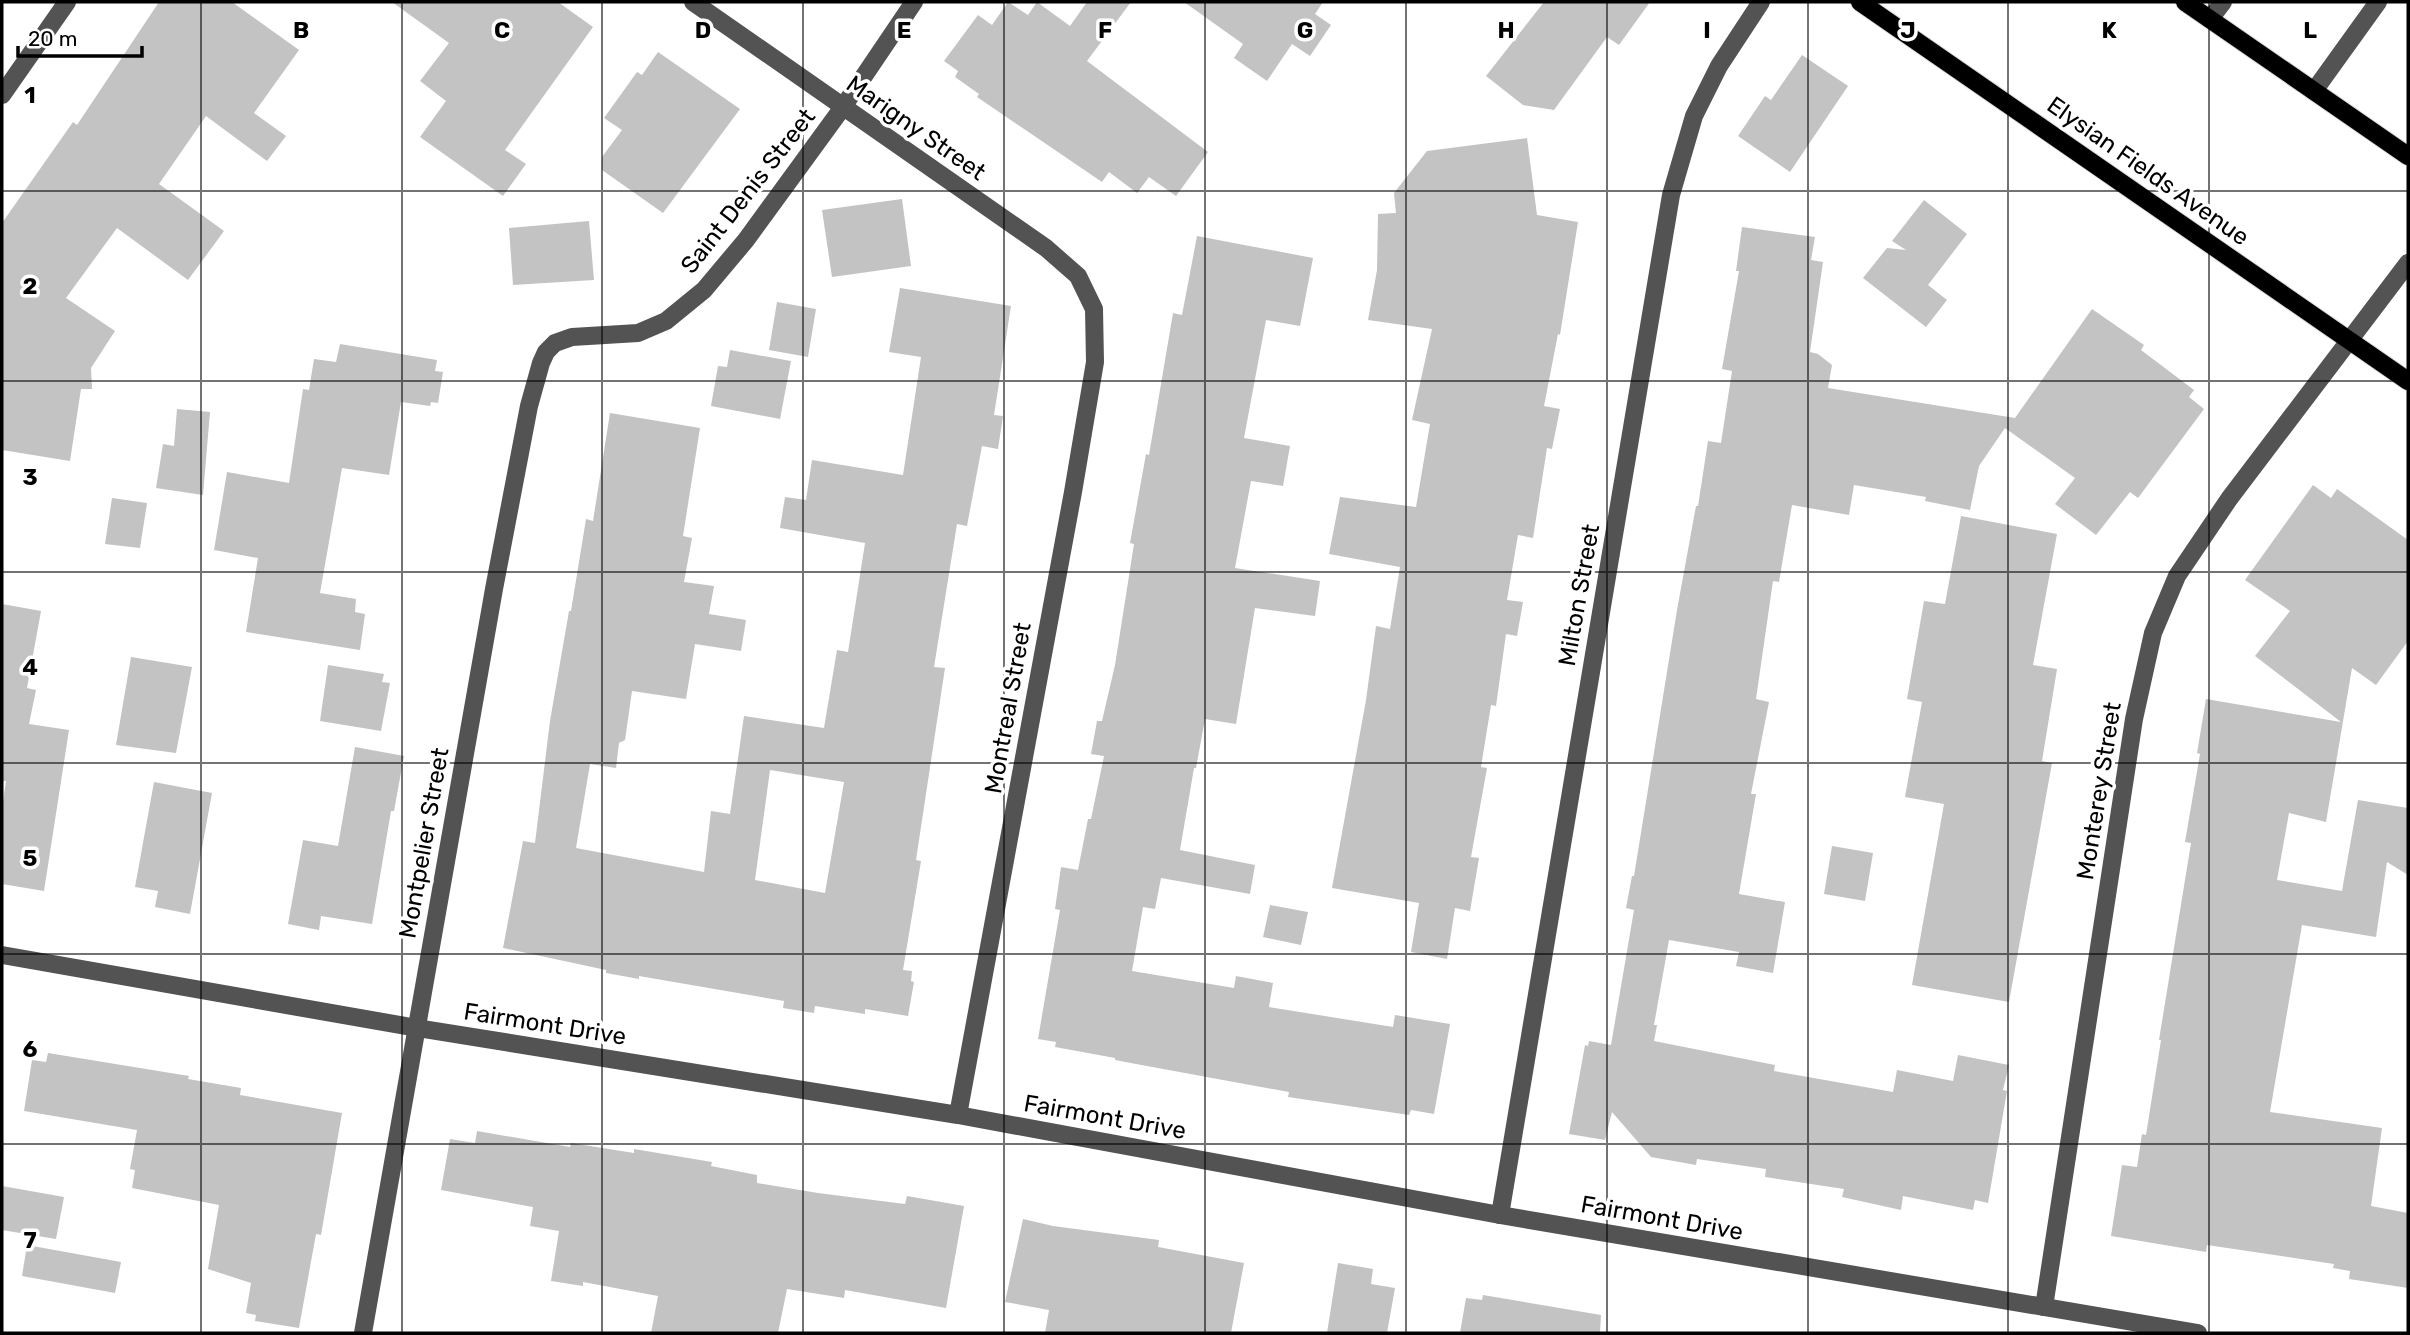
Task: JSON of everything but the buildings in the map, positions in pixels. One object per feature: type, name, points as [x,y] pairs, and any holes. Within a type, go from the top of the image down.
[{"type":"main road","name":"Elysian Fields Avenue","points":[[1860,2],[2408,381]]},
{"type":"main road","points":[[2185,2],[2408,156]]},
{"type":"street","points":[[2,95],[67,2]]},
{"type":"street","name":"Marigny Street","points":[[693,2],[1046,248],[1078,276],[1094,309]]},
{"type":"street","name":"Saint Denis Street","points":[[541,363],[546,352],[555,343],[572,337],[638,333],[666,321],[704,290],[746,240],[915,2]]},
{"type":"street","name":"Milton Street","points":[[1500,1215],[1671,195],[1694,116],[1719,66],[1761,2]]},
{"type":"street","points":[[2210,19],[2223,2]]},
{"type":"street","points":[[2314,91],[2378,2]]},
{"type":"street","name":"Monterey Street","points":[[2044,1307],[2134,719],[2153,633],[2177,576],[2229,499],[2408,263]]},
{"type":"street","name":"Montreal Street","points":[[958,1115],[1095,362],[1094,309]]},
{"type":"street","name":"Montpelier Street","points":[[363,1333],[499,563],[529,406],[541,363]]},
{"type":"street","name":"Fairmont Drive","points":[[2,955],[417,1028],[958,1115],[1500,1215],[2198,1333]]}]
